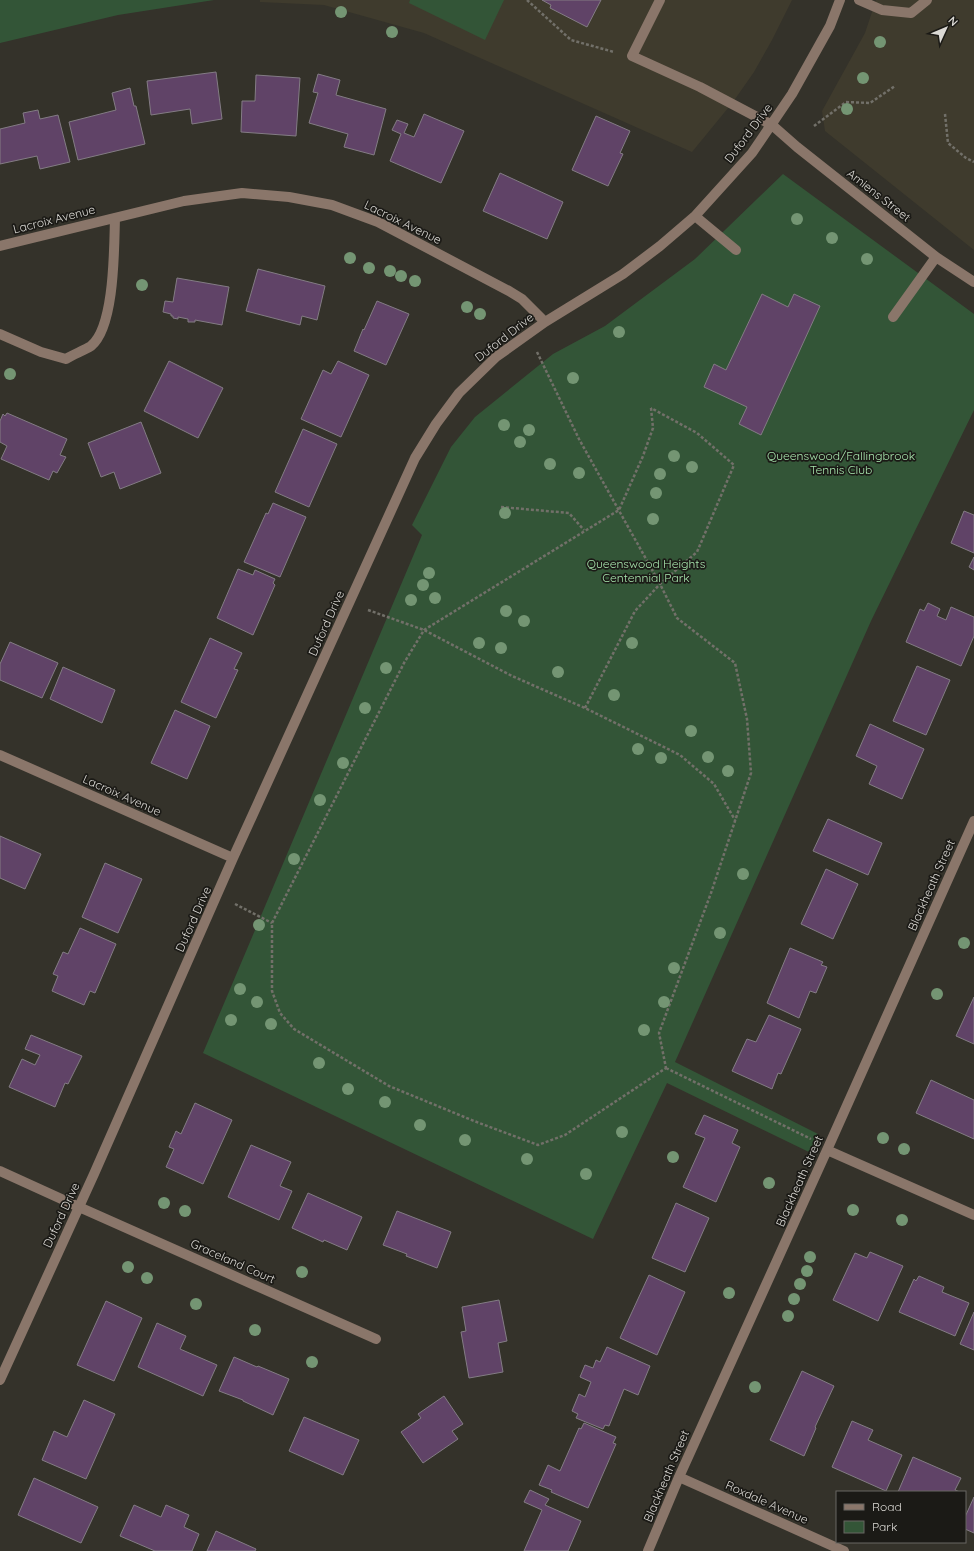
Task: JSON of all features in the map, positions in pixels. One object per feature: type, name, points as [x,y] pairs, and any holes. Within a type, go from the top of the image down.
[{"type":"street","points":[[632,56],[660,0]]},
{"type":"street","points":[[859,0],[882,10],[911,13],[927,0]]},
{"type":"street","name":"Duford Drive","points":[[0,1380],[79,1208],[233,858],[415,458],[436,424],[459,393],[496,357],[544,322],[623,274],[660,246],[695,216],[752,153],[792,94],[830,26],[838,1]]},
{"type":"street","name":"Amiens Street","points":[[632,56],[700,87],[772,124],[797,147],[936,257],[974,282]]},
{"type":"street","name":"Lacroix Avenue","points":[[0,246],[184,201],[242,193],[289,197],[332,206],[378,222],[509,291],[522,299],[544,322]]},
{"type":"street","points":[[695,216],[736,250]]},
{"type":"street","points":[[0,334],[41,352],[66,358],[92,345],[102,330],[109,302],[113,273],[115,218]]},
{"type":"street","points":[[893,317],[936,257]]},
{"type":"street","name":"Lacroix Avenue","points":[[0,755],[233,858]]},
{"type":"street","name":"Blackheath Street","points":[[648,1551],[679,1476],[974,821]]},
{"type":"street","points":[[827,1150],[974,1215]]},
{"type":"street","name":"Graceland Court","points":[[0,1171],[79,1208],[376,1339]]},
{"type":"street","name":"Roxdale Avenue","points":[[679,1476],[844,1551]]},
{"type":"path","points":[[527,0],[570,40],[632,56]]},
{"type":"path","points":[[814,126],[846,102],[870,103],[895,86]]},
{"type":"path","points":[[945,114],[948,143],[966,158],[974,162]]},
{"type":"path","points":[[527,335],[540,356],[579,438],[660,584],[677,618],[735,663],[747,719],[751,773],[710,893],[659,1033],[666,1068]]},
{"type":"path","points":[[585,708],[635,611],[660,584],[697,552],[734,466],[697,433],[651,408],[653,428],[643,456],[630,482],[619,510],[584,530],[424,630],[404,663],[272,923],[272,990],[280,1014],[294,1029],[389,1086],[474,1121],[538,1145],[565,1135],[666,1068]]},
{"type":"path","points":[[501,507],[569,513],[584,530]]},
{"type":"path","points":[[349,602],[424,630],[512,676],[585,708],[680,755],[714,784],[735,821]]},
{"type":"path","points":[[217,896],[272,923]]},
{"type":"path","points":[[666,1068],[810,1138],[827,1150]]},
{"type":"shaded area","points":[[260,0],[792,0],[754,72],[733,102],[692,152],[424,33],[324,5],[260,2]]},
{"type":"shaded area","points":[[876,0],[974,0],[974,250],[825,131],[822,111],[865,33]]},
{"type":"green space","points":[[0,0],[214,0],[118,15],[0,43]]},
{"type":"green space","points":[[410,0],[504,0],[485,40],[409,3]]},
{"type":"green space","name":"Queenswood Heights Centennial Park","points":[[783,174],[974,314],[974,410],[871,621],[675,1062],[818,1134],[811,1153],[667,1083],[593,1239],[203,1053],[422,535],[412,525],[451,447],[475,417],[553,354],[605,326],[695,259]]},
{"type":"building","points":[[542,0],[601,0],[587,27],[550,8],[551,5]]},
{"type":"building","points":[[216,72],[222,119],[192,124],[190,109],[151,115],[147,81]]},
{"type":"building","points":[[318,74],[340,80],[336,95],[386,109],[374,155],[344,147],[348,134],[309,123],[318,93],[313,92]]},
{"type":"building","points":[[256,75],[300,78],[296,136],[241,132],[242,101],[255,101]]},
{"type":"building","points":[[130,88],[145,144],[78,160],[69,122],[116,110],[112,93]]},
{"type":"building","points":[[38,110],[40,119],[58,115],[70,162],[40,169],[37,156],[0,164],[0,129],[25,123],[23,113]]},
{"type":"building","points":[[424,114],[464,131],[441,183],[390,161],[401,134],[392,130],[397,120],[408,124],[404,133],[414,137]]},
{"type":"building","points":[[596,116],[630,131],[620,153],[623,154],[608,186],[572,170]]},
{"type":"building","points":[[500,173],[563,202],[547,239],[483,211]]},
{"type":"building","points":[[258,269],[325,286],[317,320],[302,316],[300,325],[246,311]]},
{"type":"building","points":[[177,278],[229,287],[222,325],[195,320],[195,322],[188,322],[188,319],[178,317],[178,319],[173,318],[171,314],[163,312],[165,301],[173,302]]},
{"type":"building","points":[[762,294],[788,307],[794,294],[820,306],[761,435],[739,424],[747,407],[704,387],[714,364],[726,370]]},
{"type":"building","points":[[377,301],[409,314],[386,365],[354,351]]},
{"type":"building","points":[[169,361],[223,388],[198,438],[144,411]]},
{"type":"building","points":[[338,361],[369,375],[341,437],[301,419],[323,370],[331,374]]},
{"type":"building","points":[[7,413],[67,439],[60,455],[66,457],[57,473],[53,471],[49,480],[1,459],[7,446],[0,442],[0,421],[3,414],[5,416]]},
{"type":"building","points":[[141,422],[161,473],[120,489],[114,472],[101,477],[88,443]]},
{"type":"building","points":[[303,429],[337,444],[309,507],[275,492]]},
{"type":"building","points":[[273,503],[306,517],[280,577],[244,562],[266,513],[268,514]]},
{"type":"building","points":[[964,511],[974,515],[974,553],[951,543]]},
{"type":"building","points":[[974,557],[974,570],[969,567]]},
{"type":"building","points":[[238,569],[253,575],[255,570],[275,579],[273,583],[275,585],[253,635],[217,618]]},
{"type":"building","points":[[928,603],[940,609],[937,616],[946,620],[951,607],[974,617],[974,636],[961,666],[906,642],[920,609],[924,611]]},
{"type":"building","points":[[210,638],[242,653],[234,669],[238,670],[216,718],[181,702]]},
{"type":"building","points":[[10,642],[58,663],[42,698],[0,680],[0,664]]},
{"type":"building","points":[[917,666],[950,680],[926,735],[893,721]]},
{"type":"building","points":[[63,667],[115,690],[102,723],[50,699]]},
{"type":"building","points":[[175,710],[210,726],[187,779],[151,763]]},
{"type":"building","points":[[870,724],[924,749],[902,799],[869,784],[877,766],[856,756]]},
{"type":"building","points":[[828,819],[882,843],[868,875],[813,851]]},
{"type":"building","points":[[0,836],[41,854],[25,889],[0,878]]},
{"type":"building","points":[[105,863],[142,879],[118,933],[82,917]]},
{"type":"building","points":[[826,869],[858,884],[833,939],[801,924]]},
{"type":"building","points":[[80,928],[116,944],[95,993],[90,991],[84,1005],[52,991],[58,976],[53,974],[63,952],[68,954]]},
{"type":"building","points":[[790,948],[823,962],[821,965],[827,967],[816,993],[810,991],[799,1018],[767,1003]]},
{"type":"building","points":[[974,997],[974,1044],[956,1036]]},
{"type":"building","points":[[769,1015],[801,1029],[781,1074],[778,1073],[772,1089],[732,1071],[747,1039],[756,1042]]},
{"type":"building","points":[[31,1035],[82,1056],[68,1084],[65,1083],[55,1107],[9,1087],[22,1059],[35,1065],[40,1055],[25,1049]]},
{"type":"building","points":[[931,1080],[974,1100],[974,1139],[916,1113]]},
{"type":"building","points":[[195,1103],[232,1120],[203,1184],[166,1167],[174,1149],[169,1147],[176,1131],[181,1134]]},
{"type":"building","points":[[704,1115],[738,1130],[732,1143],[740,1147],[716,1202],[683,1187],[705,1138],[695,1134]]},
{"type":"building","points":[[251,1145],[291,1162],[280,1186],[292,1191],[279,1220],[228,1197]]},
{"type":"building","points":[[308,1193],[362,1217],[347,1250],[324,1240],[323,1242],[292,1228]]},
{"type":"building","points":[[676,1203],[709,1218],[685,1272],[652,1258]]},
{"type":"building","points":[[397,1211],[451,1232],[437,1268],[383,1245]]},
{"type":"building","points":[[870,1252],[903,1266],[878,1321],[833,1300],[855,1253],[867,1258]]},
{"type":"building","points":[[649,1275],[685,1292],[657,1355],[620,1338]]},
{"type":"building","points":[[919,1276],[944,1287],[942,1292],[969,1303],[955,1336],[899,1312],[914,1279],[916,1281]]},
{"type":"building","points":[[499,1300],[507,1341],[498,1343],[503,1372],[469,1378],[461,1332],[466,1331],[462,1307]]},
{"type":"building","points":[[106,1301],[142,1318],[114,1381],[77,1365]]},
{"type":"building","points":[[974,1312],[974,1350],[960,1344]]},
{"type":"building","points":[[157,1323],[186,1336],[180,1349],[217,1365],[203,1396],[138,1367]]},
{"type":"building","points":[[607,1347],[650,1366],[638,1395],[624,1389],[609,1426],[605,1425],[603,1429],[576,1418],[578,1414],[572,1411],[579,1394],[585,1397],[591,1382],[580,1377],[585,1365],[593,1368],[596,1360],[600,1362]]},
{"type":"building","points":[[234,1357],[289,1379],[273,1415],[243,1400],[219,1391]]},
{"type":"building","points":[[802,1371],[834,1386],[815,1427],[816,1428],[804,1456],[770,1440]]},
{"type":"building","points":[[444,1396],[463,1424],[452,1431],[458,1439],[423,1463],[401,1432],[421,1418],[418,1414]]},
{"type":"building","points":[[84,1400],[115,1414],[86,1479],[42,1460],[54,1431],[67,1437]]},
{"type":"building","points":[[304,1417],[359,1440],[343,1475],[289,1451]]},
{"type":"building","points":[[852,1421],[873,1430],[868,1440],[902,1455],[886,1491],[832,1467]]},
{"type":"building","points":[[584,1423],[616,1437],[613,1443],[616,1444],[588,1508],[551,1492],[552,1490],[539,1485],[548,1465],[560,1471],[579,1428],[581,1429]]},
{"type":"building","points":[[913,1457],[961,1478],[955,1490],[958,1491],[898,1491]]},
{"type":"building","points":[[34,1478],[98,1507],[81,1543],[18,1515]]},
{"type":"building","points":[[530,1490],[549,1499],[545,1505],[581,1521],[568,1551],[524,1551],[542,1510],[524,1502]]},
{"type":"building","points":[[974,1497],[974,1533],[966,1529],[966,1515]]},
{"type":"building","points":[[134,1505],[161,1517],[166,1505],[189,1515],[184,1527],[199,1534],[192,1551],[155,1551],[120,1536]]},
{"type":"building","points":[[216,1531],[256,1549],[255,1551],[207,1551]]},
{"type":"park label","name":"Queenswood/Fallingbrook Tennis Club","points":[[841,462]]}]
